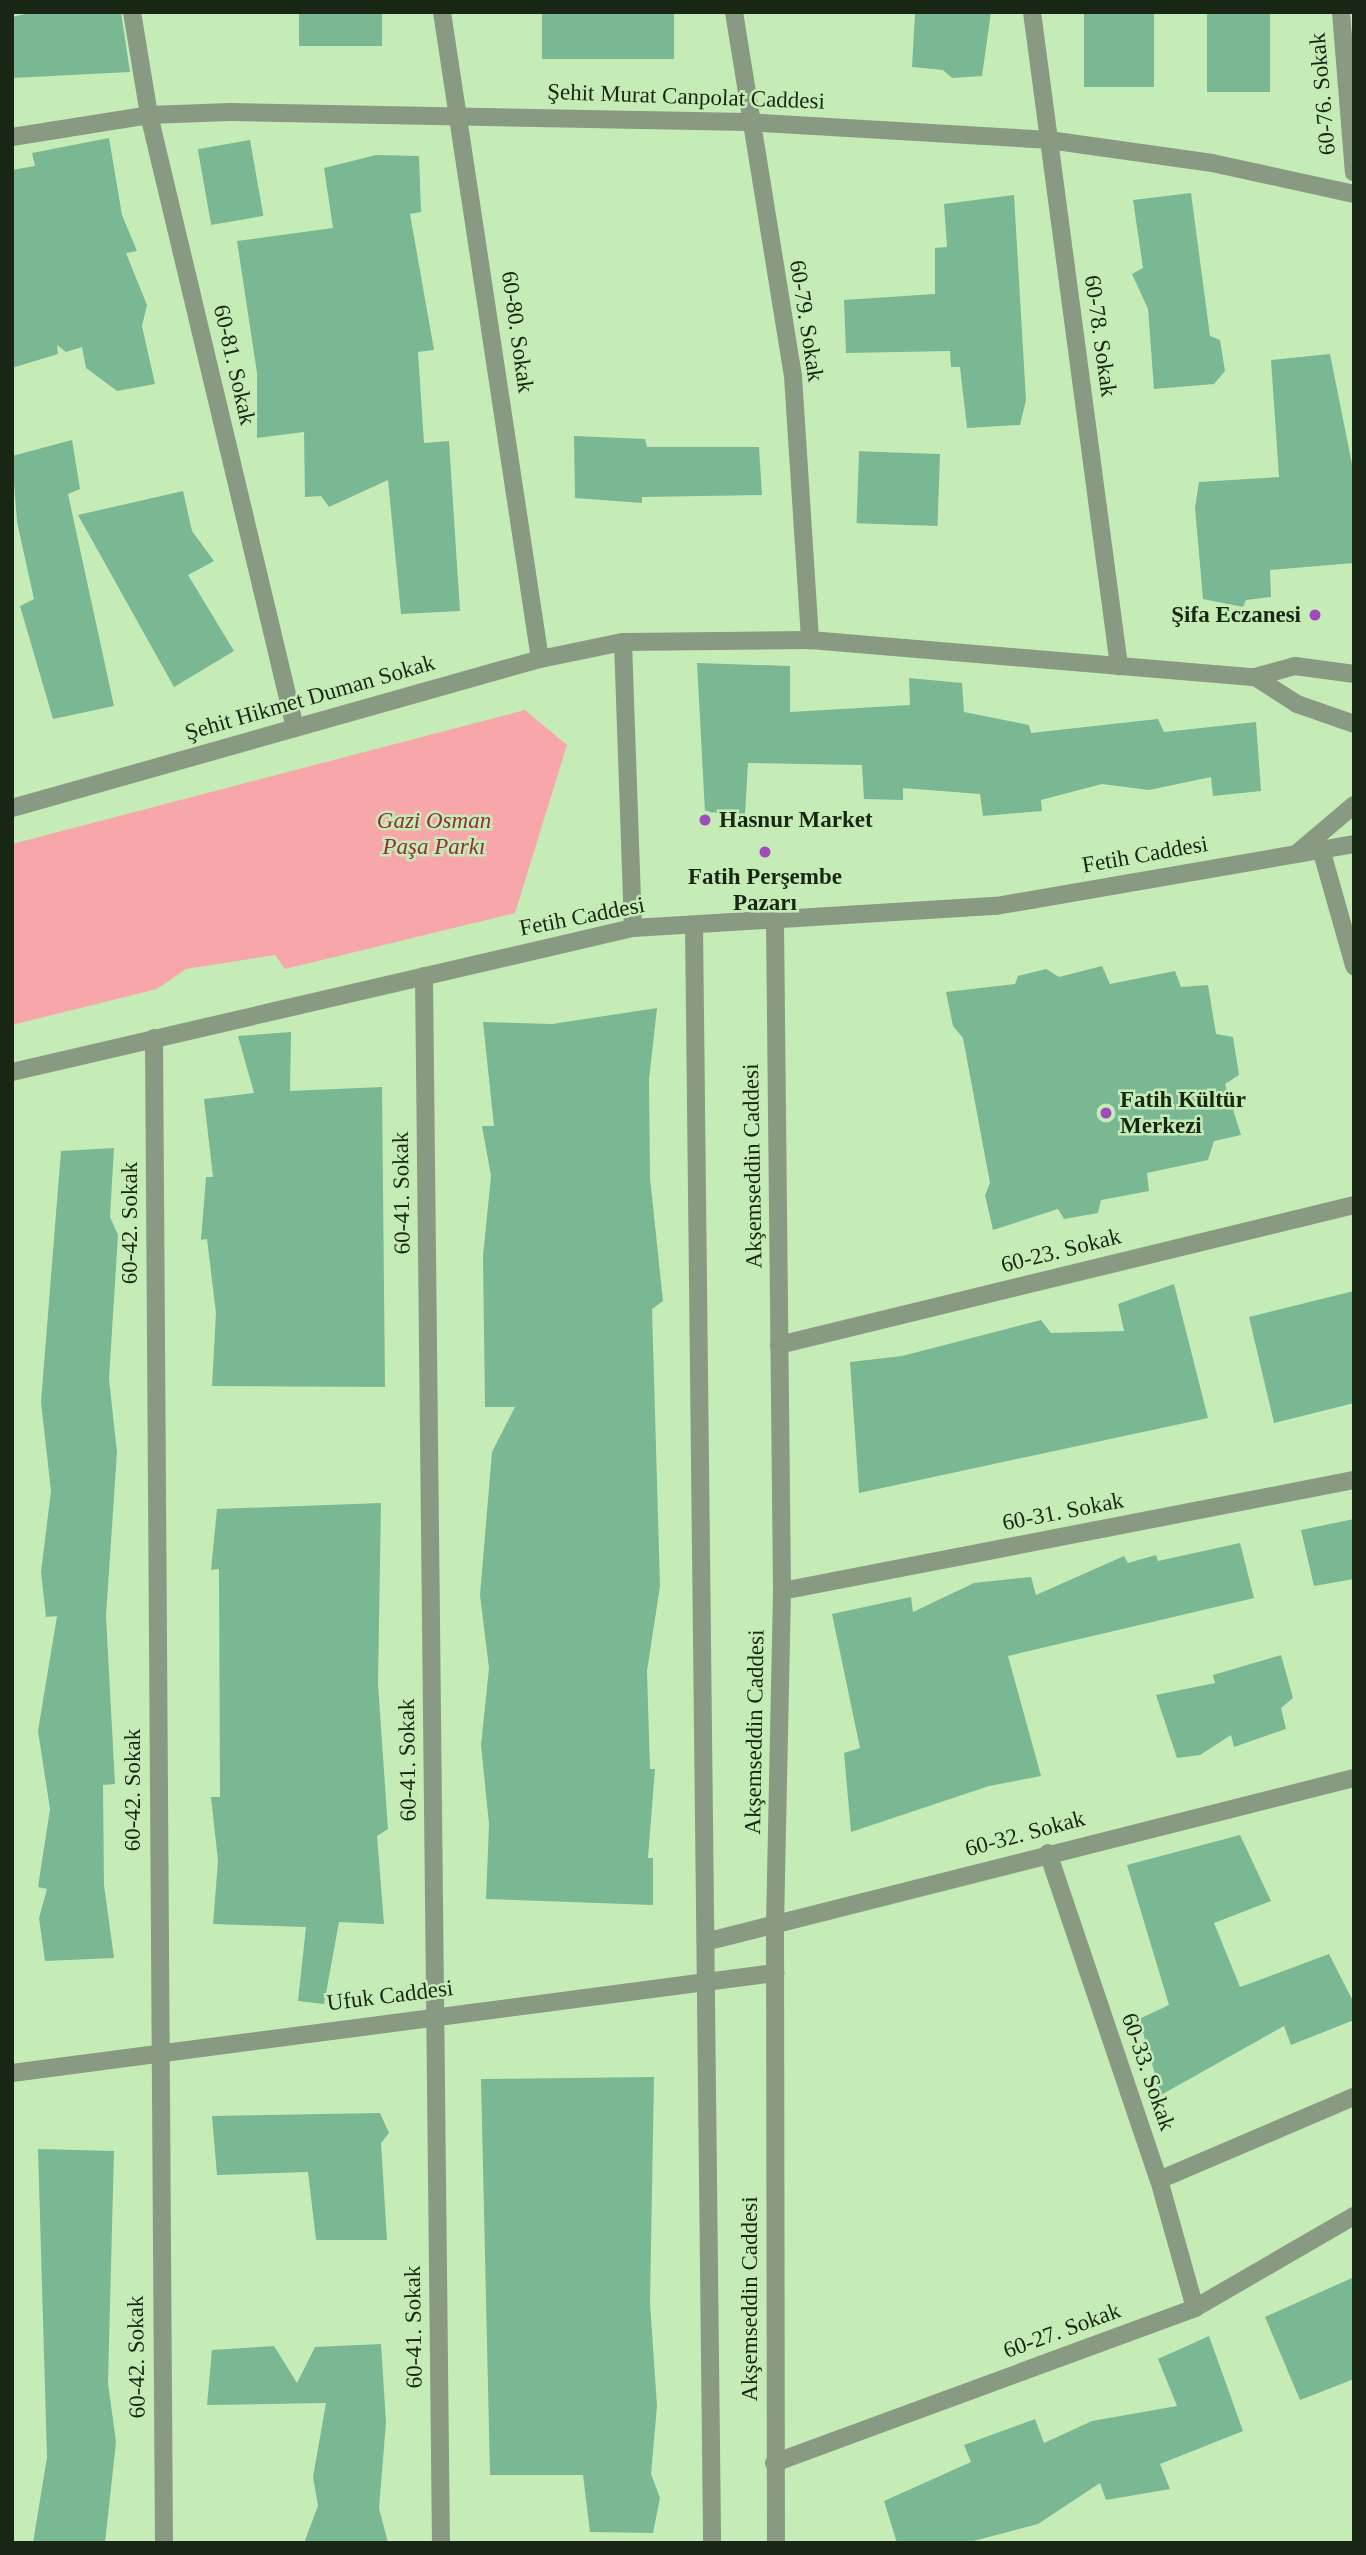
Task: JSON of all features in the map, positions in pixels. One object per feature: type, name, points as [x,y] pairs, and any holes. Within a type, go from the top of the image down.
[{"type":"street","name":"60-81. Sokak","points":[[132,12],[149,115],[295,728]]},
{"type":"street","name":"60-80. Sokak","points":[[442,12],[540,659]]},
{"type":"street","name":"60-79. Sokak","points":[[734,12],[747,122],[793,376],[810,640]]},
{"type":"street","name":"60-78. Sokak","points":[[1032,12],[1119,666]]},
{"type":"street","name":"60-76. Sokak","points":[[1341,12],[1354,172]]},
{"type":"street","name":"Şehit Murat Canpolat Caddesi","points":[[12,137],[149,115],[459,114],[747,122],[1049,140],[1212,163],[1354,194]]},
{"type":"street","name":"Şehit Hikmet Duman Sokak","points":[[12,808],[540,659],[623,642],[810,640],[1255,677]]},
{"type":"street","points":[[623,642],[633,928]]},
{"type":"street","points":[[1255,677],[1295,666],[1354,674]]},
{"type":"street","points":[[1255,677],[1297,704],[1354,724]]},
{"type":"street","points":[[1296,854],[1354,805]]},
{"type":"street","name":"Fetih Caddesi","points":[[12,1072],[633,928],[775,922],[996,906],[1354,845]]},
{"type":"street","points":[[1321,849],[1354,966]]},
{"type":"street","name":"Akşemseddin Caddesi","points":[[775,922],[782,1591],[775,1926],[776,2543]]},
{"type":"street","name":"Akşemseddin Caddesi","points":[[694,925],[709,1941],[712,2543]]},
{"type":"street","name":"60-41. Sokak","points":[[424,976],[441,2543]]},
{"type":"street","name":"60-42. Sokak","points":[[154,1038],[163,2543]]},
{"type":"street","name":"60-23. Sokak","points":[[779,1345],[1354,1205]]},
{"type":"street","name":"60-31. Sokak","points":[[782,1591],[1354,1480]]},
{"type":"street","name":"60-32. Sokak","points":[[709,1941],[1354,1777]]},
{"type":"street","name":"60-33. Sokak","points":[[1048,1853],[1159,2180],[1195,2308]]},
{"type":"street","name":"Ufuk Caddesi","points":[[12,2073],[435,2014],[709,1985],[775,1973]]},
{"type":"street","points":[[1159,2180],[1354,2097]]},
{"type":"street","name":"60-27. Sokak","points":[[774,2463],[1195,2308],[1354,2216]]},
{"type":"green space","name":"Gazi Osman Paşa Parkı","points":[[525,710],[567,745],[515,913],[285,969],[275,955],[186,969],[157,989],[12,1025],[12,844]]},
{"type":"building","points":[[34,12],[121,12],[130,72],[12,78],[12,17]]},
{"type":"building","points":[[299,12],[382,12],[382,46],[299,46]]},
{"type":"building","points":[[542,12],[674,12],[674,59],[542,59]]},
{"type":"building","points":[[991,12],[982,76],[952,78],[943,70],[912,67],[915,14]]},
{"type":"building","points":[[1084,12],[1154,12],[1154,87],[1084,87]]},
{"type":"building","points":[[1207,12],[1270,12],[1270,92],[1207,92]]},
{"type":"building","points":[[109,138],[122,215],[137,251],[126,253],[147,305],[142,326],[155,384],[117,391],[86,368],[82,347],[66,352],[57,345],[58,354],[12,368],[12,170],[35,166],[32,153]]},
{"type":"building","points":[[250,140],[263,216],[211,225],[198,149]]},
{"type":"building","points":[[376,155],[419,156],[421,212],[410,214],[434,350],[418,352],[424,443],[449,441],[460,611],[401,614],[388,480],[329,507],[321,496],[305,497],[304,432],[257,438],[257,373],[237,241],[333,228],[324,168]]},
{"type":"building","points":[[1191,193],[1210,336],[1220,340],[1225,371],[1214,384],[1154,389],[1148,309],[1132,274],[1143,268],[1133,200]]},
{"type":"building","points":[[1014,195],[1026,400],[1020,425],[967,428],[960,367],[951,367],[950,351],[846,353],[844,300],[935,294],[935,248],[947,247],[944,204]]},
{"type":"building","points":[[1330,354],[1353,469],[1354,563],[1270,570],[1271,597],[1246,600],[1243,607],[1203,599],[1195,508],[1199,482],[1279,477],[1271,360]]},
{"type":"building","points":[[574,436],[645,439],[647,447],[759,447],[762,495],[642,497],[642,503],[575,498]]},
{"type":"building","points":[[72,440],[80,489],[68,494],[114,706],[53,719],[20,606],[34,599],[17,522],[12,456]]},
{"type":"building","points":[[859,451],[940,454],[937,526],[857,523]]},
{"type":"building","points":[[183,491],[192,531],[214,561],[188,575],[234,651],[174,687],[78,515]]},
{"type":"building","points":[[697,663],[790,666],[790,712],[910,705],[909,678],[962,683],[964,712],[1029,725],[1031,733],[1158,719],[1164,732],[1256,722],[1261,791],[1213,796],[1211,777],[1149,790],[1102,784],[1041,800],[1042,811],[983,816],[980,794],[903,788],[903,800],[864,799],[862,765],[748,763],[745,814],[705,812]]},
{"type":"building","name":"Fatih Kültür Merkezi","points":[[1102,966],[1110,984],[1175,971],[1181,987],[1208,985],[1216,1034],[1233,1037],[1239,1075],[1225,1084],[1241,1135],[1214,1141],[1208,1160],[1147,1173],[1149,1191],[1101,1200],[1098,1213],[1064,1219],[1058,1209],[993,1230],[985,1195],[990,1183],[963,1038],[953,1026],[946,992],[1015,984],[1018,976],[1046,969],[1059,977]]},
{"type":"building","points":[[657,1008],[649,1080],[650,1178],[663,1301],[652,1309],[660,1586],[647,1671],[650,1769],[655,1769],[648,1858],[653,1858],[653,1905],[486,1899],[489,1824],[481,1745],[489,1668],[480,1595],[492,1452],[515,1407],[485,1407],[483,1256],[491,1176],[482,1126],[494,1126],[483,1022],[552,1024]]},
{"type":"building","points":[[291,1032],[290,1091],[382,1087],[385,1387],[212,1386],[216,1313],[207,1239],[201,1240],[206,1177],[213,1177],[204,1099],[254,1093],[238,1036]]},
{"type":"building","points":[[114,1148],[110,1217],[118,1235],[109,1379],[117,1452],[106,1616],[115,1784],[103,1785],[104,1885],[114,1958],[45,1961],[39,1918],[47,1889],[38,1887],[50,1809],[38,1731],[57,1616],[46,1617],[41,1572],[51,1491],[41,1402],[61,1151]]},
{"type":"building","points":[[1174,1284],[1208,1418],[859,1493],[850,1362],[902,1356],[1041,1320],[1051,1333],[1124,1331],[1118,1304]]},
{"type":"building","points":[[1354,1291],[1354,1403],[1274,1423],[1249,1317]]},
{"type":"building","points":[[381,1503],[378,1684],[388,1829],[377,1836],[384,1924],[339,1922],[324,2004],[298,2001],[306,1927],[213,1924],[218,1861],[211,1797],[220,1797],[219,1569],[211,1570],[217,1509]]},
{"type":"building","points":[[1354,1519],[1354,1579],[1314,1586],[1301,1530]]},
{"type":"building","points":[[1240,1543],[1254,1598],[1008,1656],[1041,1776],[989,1786],[851,1832],[844,1753],[860,1748],[832,1614],[911,1597],[913,1612],[974,1583],[1031,1577],[1036,1595],[1124,1556],[1128,1563],[1156,1555],[1158,1561]]},
{"type":"building","points":[[1281,1655],[1293,1698],[1281,1708],[1286,1729],[1234,1747],[1231,1735],[1200,1755],[1177,1758],[1156,1695],[1215,1683],[1213,1675]]},
{"type":"building","points":[[1240,1835],[1271,1901],[1214,1923],[1240,1987],[1329,1954],[1354,2003],[1354,2020],[1291,2045],[1284,2026],[1161,2095],[1139,2019],[1169,2005],[1127,1865]]},
{"type":"building","points":[[654,2077],[650,2303],[657,2406],[651,2474],[660,2498],[653,2533],[590,2532],[583,2475],[490,2475],[481,2079]]},
{"type":"building","points":[[380,2113],[389,2133],[381,2143],[387,2240],[316,2240],[308,2172],[217,2175],[212,2116]]},
{"type":"building","points":[[38,2149],[114,2151],[108,2383],[116,2442],[105,2543],[33,2543],[47,2457]]},
{"type":"building","points":[[1354,2277],[1354,2379],[1300,2400],[1265,2317]]},
{"type":"building","points":[[1209,2336],[1243,2431],[1160,2464],[1170,2489],[1106,2500],[1100,2483],[1038,2524],[966,2543],[897,2543],[884,2501],[971,2462],[964,2445],[1035,2419],[1044,2443],[1092,2421],[1177,2406],[1158,2359]]},
{"type":"building","points":[[381,2344],[386,2422],[379,2508],[388,2543],[304,2543],[318,2506],[313,2477],[326,2403],[207,2405],[212,2350],[274,2346],[297,2383],[315,2347]]},
{"type":"place","name":"Şifa Eczanesi","points":[[1315,615]]},
{"type":"place","name":"Hasnur Market","points":[[705,820]]},
{"type":"place","name":"Fatih Perşembe Pazarı","points":[[765,852]]},
{"type":"place","name":"Fatih Kültür Merkezi","points":[[1106,1113]]}]
